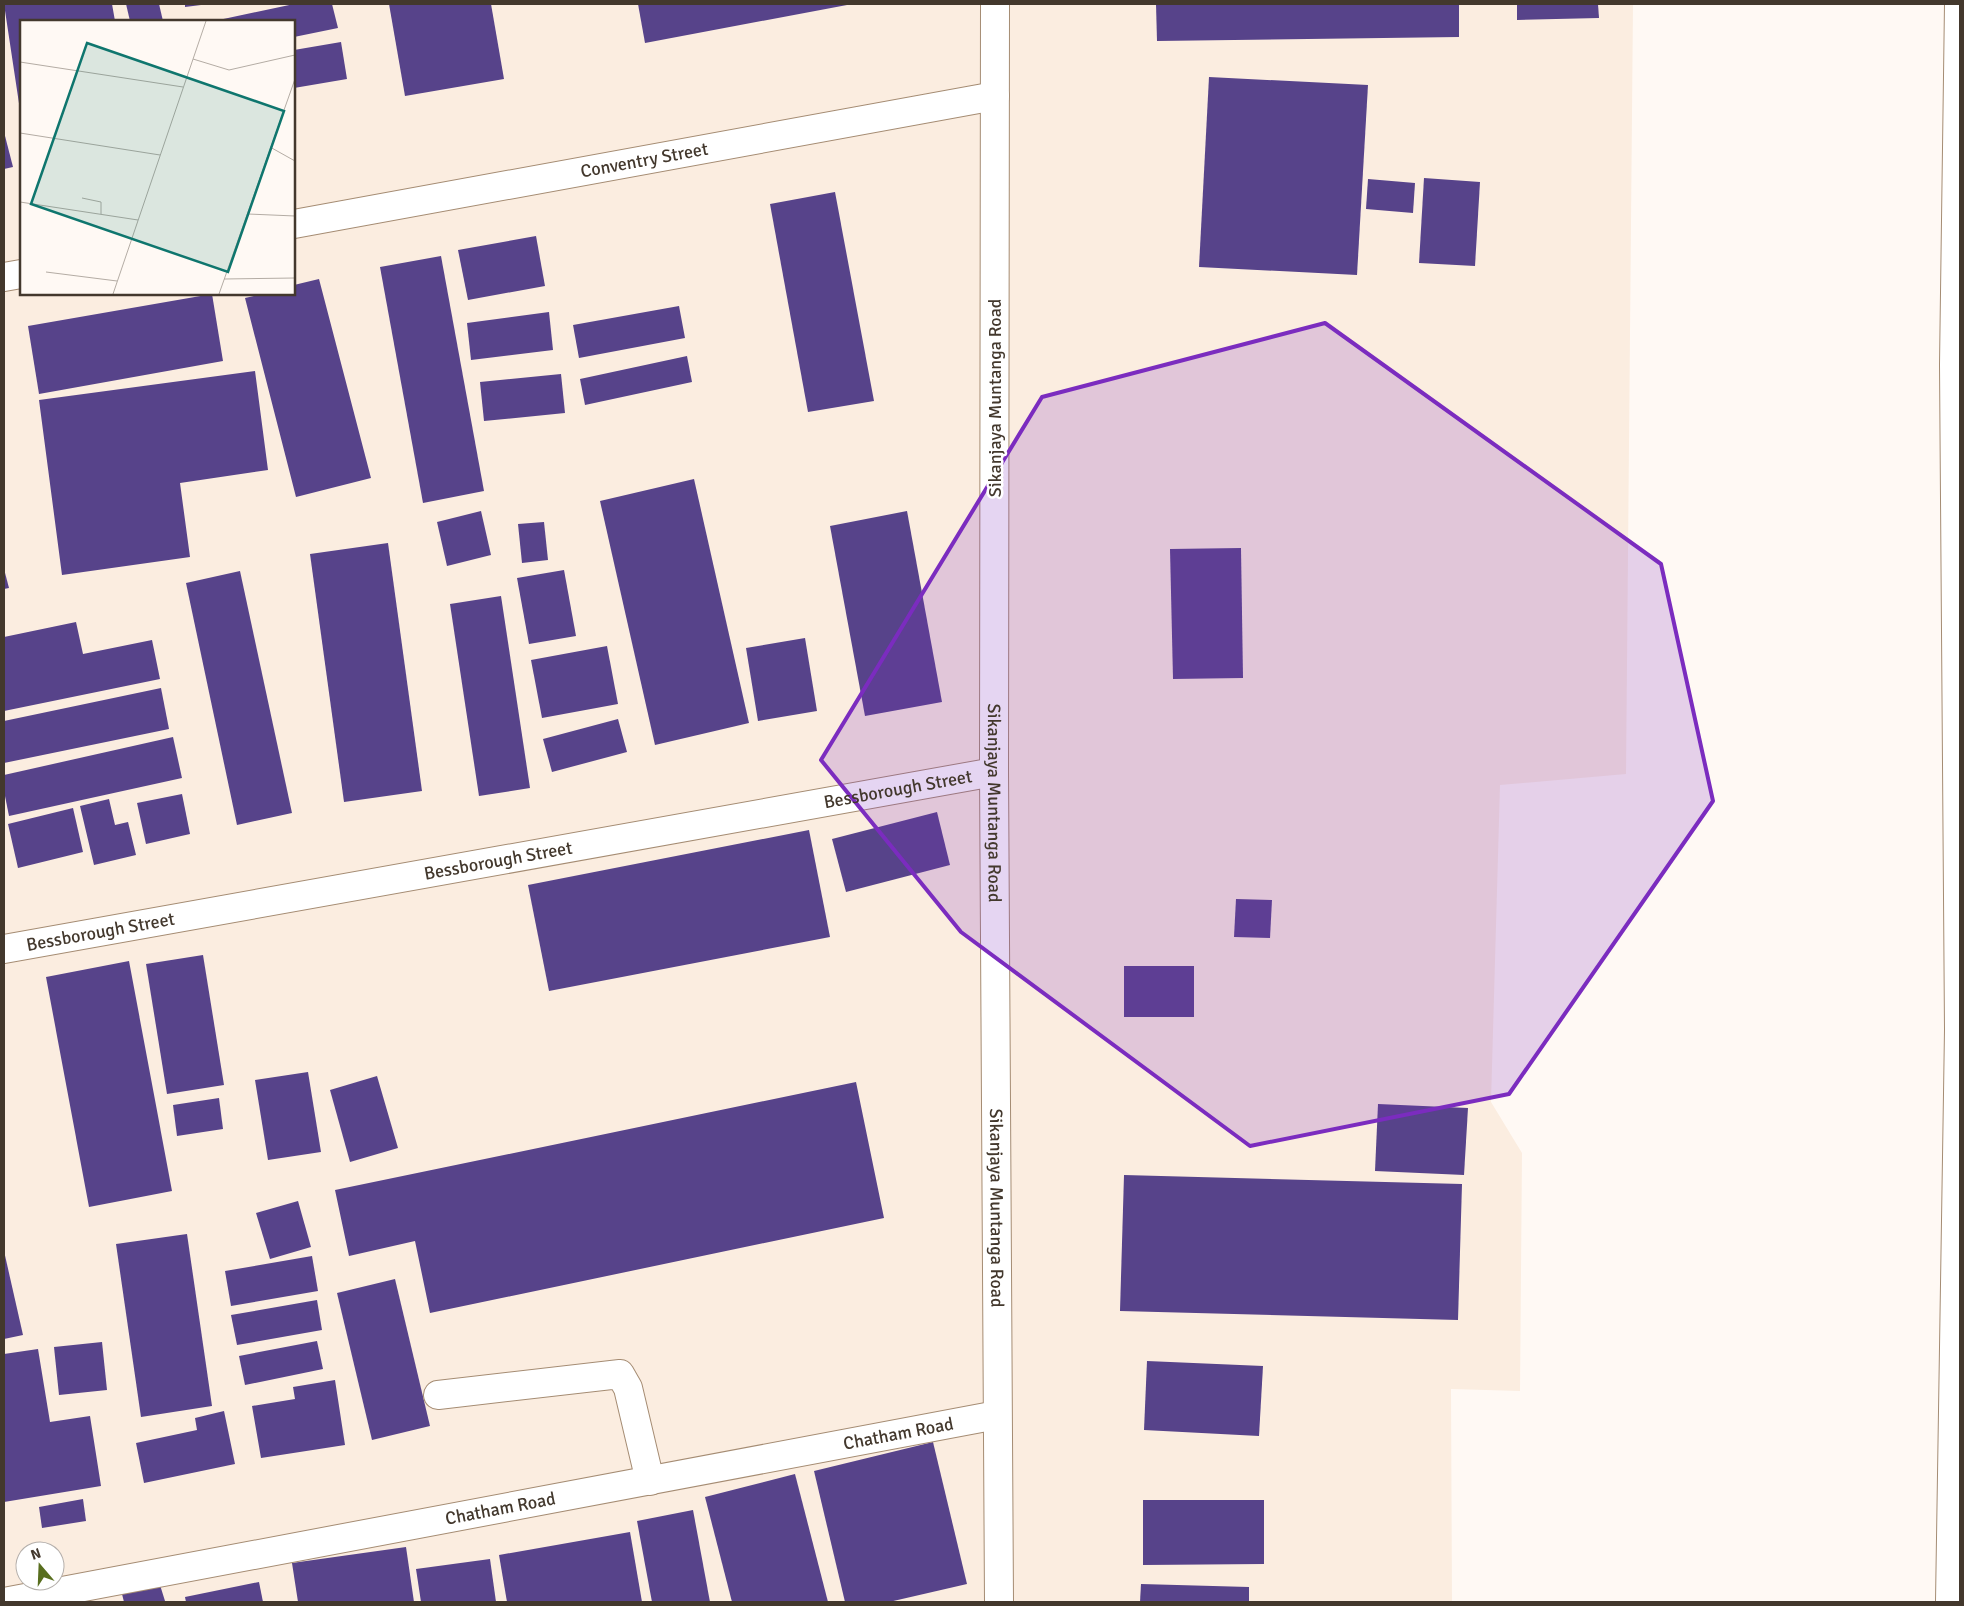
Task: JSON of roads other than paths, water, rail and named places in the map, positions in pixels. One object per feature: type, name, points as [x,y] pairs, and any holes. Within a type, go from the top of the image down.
[{"type":"street","name":"Sikanjaya Muntanga Road","points":[[995,4],[994,772],[999,1602]]},
{"type":"street","points":[[1950,1602],[1960,1030],[1957,366],[1959,4]]},
{"type":"street","name":"Conventry Street","points":[[295,224],[995,96]]},
{"type":"street","points":[[4,277],[20,274]]},
{"type":"street","name":"Bessborough Street","points":[[4,949],[994,772]]},
{"type":"street","points":[[438,1395],[620,1374],[628,1388],[650,1481]]},
{"type":"street","name":"Chatham Road","points":[[4,1602],[997,1416]]}]
